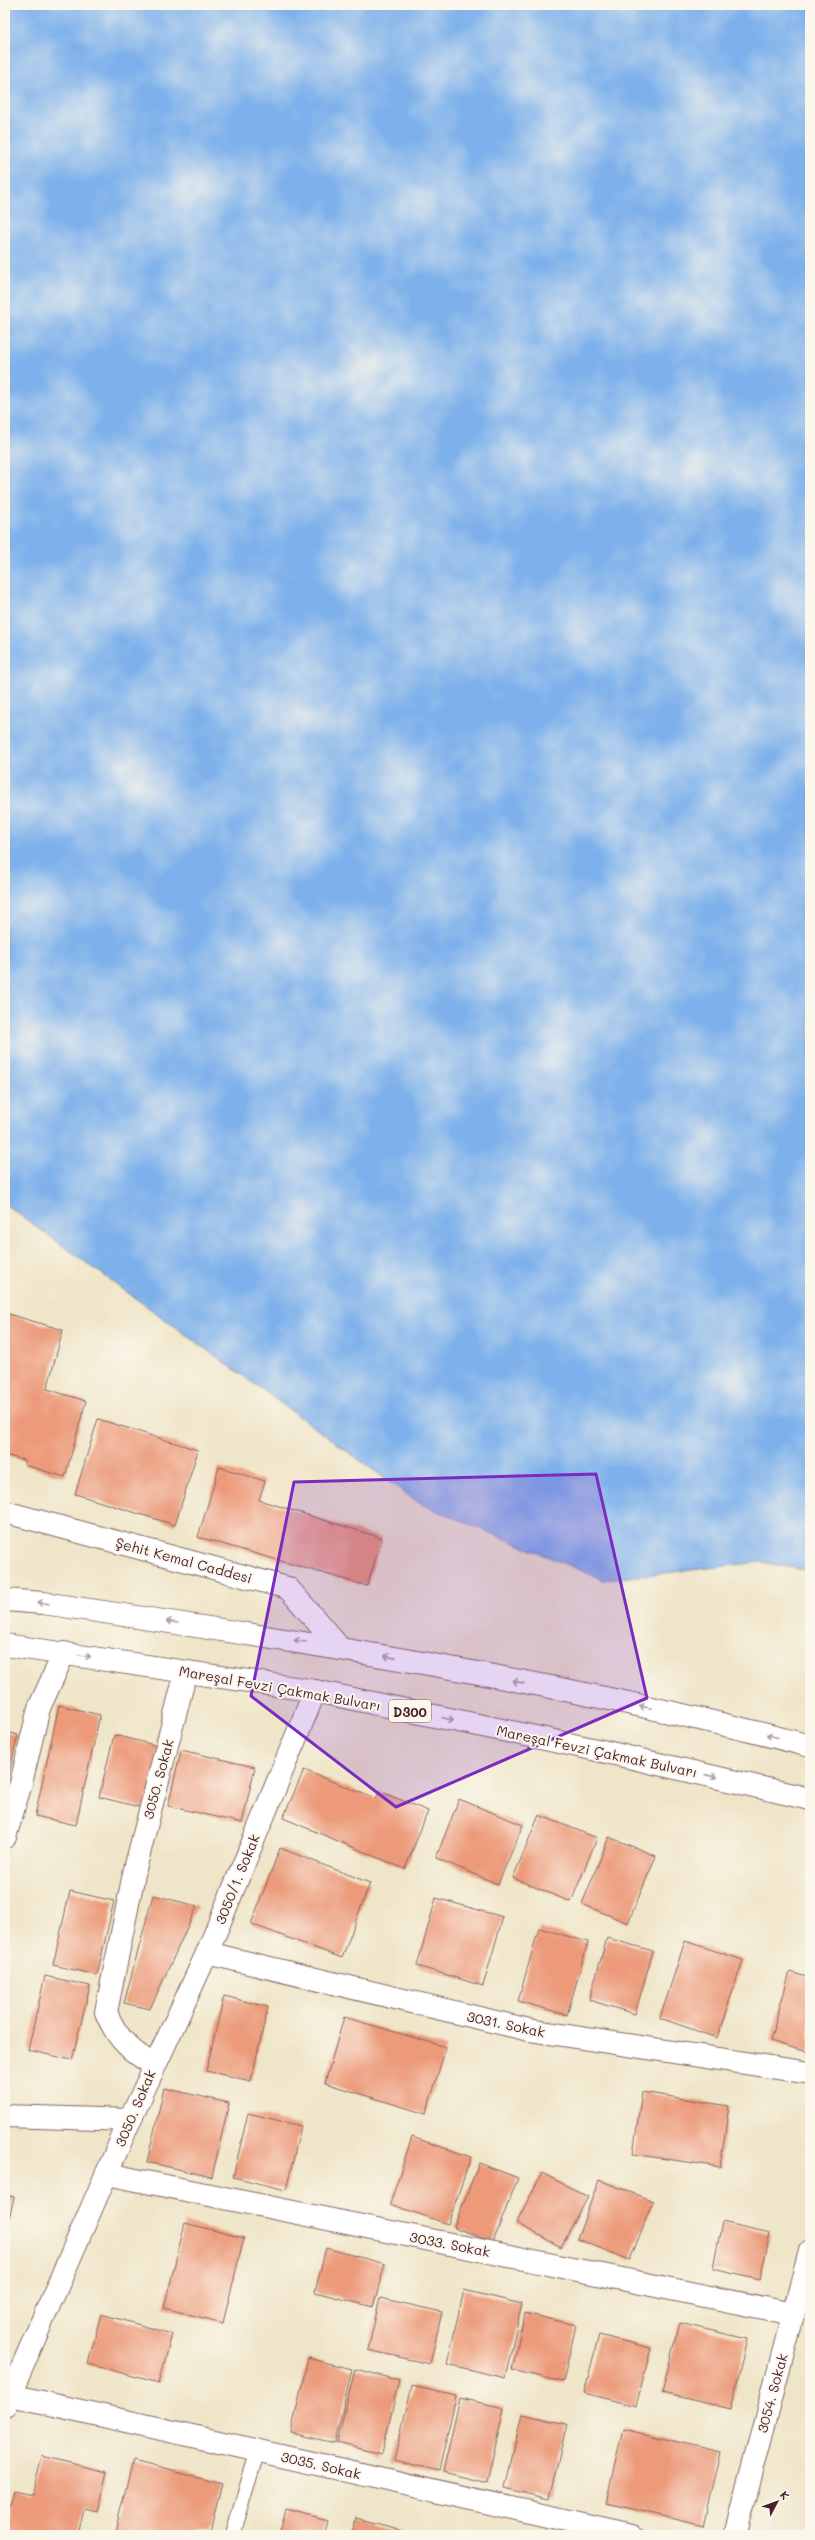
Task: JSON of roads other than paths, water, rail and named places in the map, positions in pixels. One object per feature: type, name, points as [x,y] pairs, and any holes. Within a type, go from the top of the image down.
[{"type":"main road","name":"Şehit Kemal Caddesi","points":[[5,1512],[288,1588],[339,1647]]},
{"type":"main road","points":[[5,1600],[51,1604],[339,1647],[715,1721],[810,1746]]},
{"type":"main road","name":"Mareşal Fevzi Çakmak Bulvarı","points":[[5,1645],[315,1691],[602,1751],[810,1799]]},
{"type":"main road","points":[[5,1837],[21,1783],[39,1708],[64,1653]]},
{"type":"main road","name":"3050. Sokak","points":[[7,2400],[155,2065],[138,2056],[121,2040],[106,2012],[135,1869],[186,1672]]},
{"type":"main road","name":"3050/1. Sokak","points":[[155,2065],[207,1953],[315,1691]]},
{"type":"main road","name":"3031. Sokak","points":[[207,1953],[529,2030],[810,2073]]},
{"type":"main road","points":[[5,2116],[130,2120]]},
{"type":"main road","name":"3033. Sokak","points":[[107,2174],[793,2314]]},
{"type":"main road","name":"3054. Sokak","points":[[735,2535],[810,2251]]},
{"type":"main road","name":"3035. Sokak","points":[[7,2400],[258,2450],[632,2535]]},
{"type":"lane","points":[[232,2535],[258,2450]]},
{"type":"water","points":[[5,5],[810,5],[810,1571],[761,1562],[604,1580],[419,1503],[5,1204]]}]
